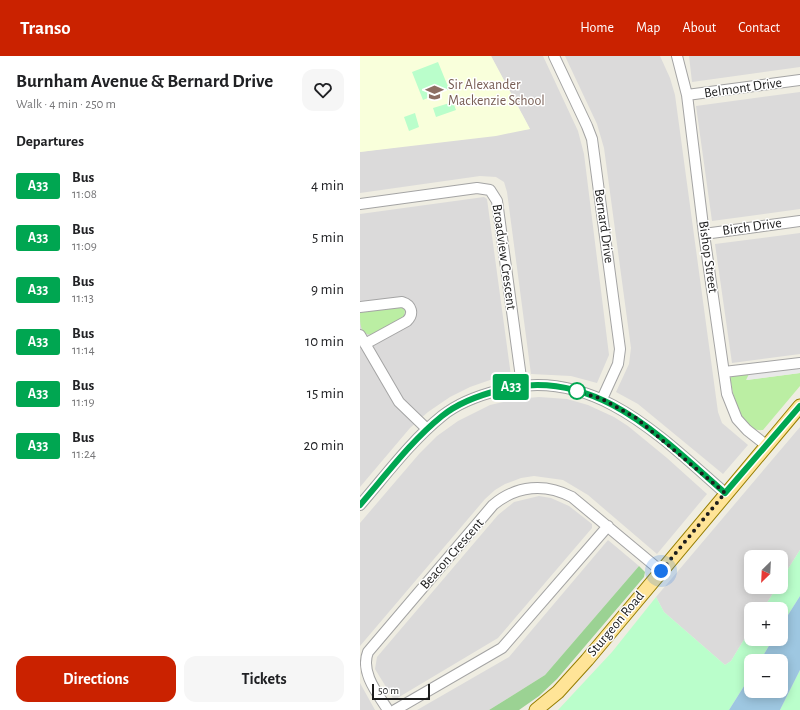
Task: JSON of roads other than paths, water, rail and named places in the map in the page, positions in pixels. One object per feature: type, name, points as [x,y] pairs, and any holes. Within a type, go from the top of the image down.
[{"type":"main road","name":"Sturgeon Road","points":[[536,710],[568,681],[725,493],[800,406]]},
{"type":"street","name":"Bernard Drive","points":[[554,56],[592,139],[620,349],[618,364],[602,399]]},
{"type":"street","name":"Bishop Street","points":[[677,56],[687,96],[704,234],[727,394],[734,413],[747,430],[766,445]]},
{"type":"street","name":"Belmont Drive","points":[[687,96],[800,80]]},
{"type":"street","name":"Broadview Crescent","points":[[360,204],[477,188],[490,190],[497,201],[522,385]]},
{"type":"street","name":"Birch Drive","points":[[704,234],[800,221]]},
{"type":"street","points":[[360,307],[402,302],[408,304],[411,310],[411,316],[407,321],[363,340],[399,402],[427,429]]},
{"type":"street","points":[[724,372],[800,363]]},
{"type":"street","points":[[360,505],[427,429],[443,415],[484,394],[522,385],[562,388],[602,399],[622,409],[649,427],[725,493]]},
{"type":"street","name":"Beacon Crescent","points":[[388,710],[365,671],[365,661],[368,652],[499,500],[512,493],[526,488],[542,487],[554,489],[572,497],[661,571]]},
{"type":"street","points":[[395,710],[502,648],[608,526]]},
{"type":"water","points":[[800,596],[800,670],[788,694],[788,654],[764,654],[769,646],[788,646],[788,615]]},
{"type":"water","points":[[744,686],[744,698],[786,698],[780,710],[729,710]]},
{"type":"place","name":"Sir Alexander Mackenzie School","points":[[435,93]]}]
